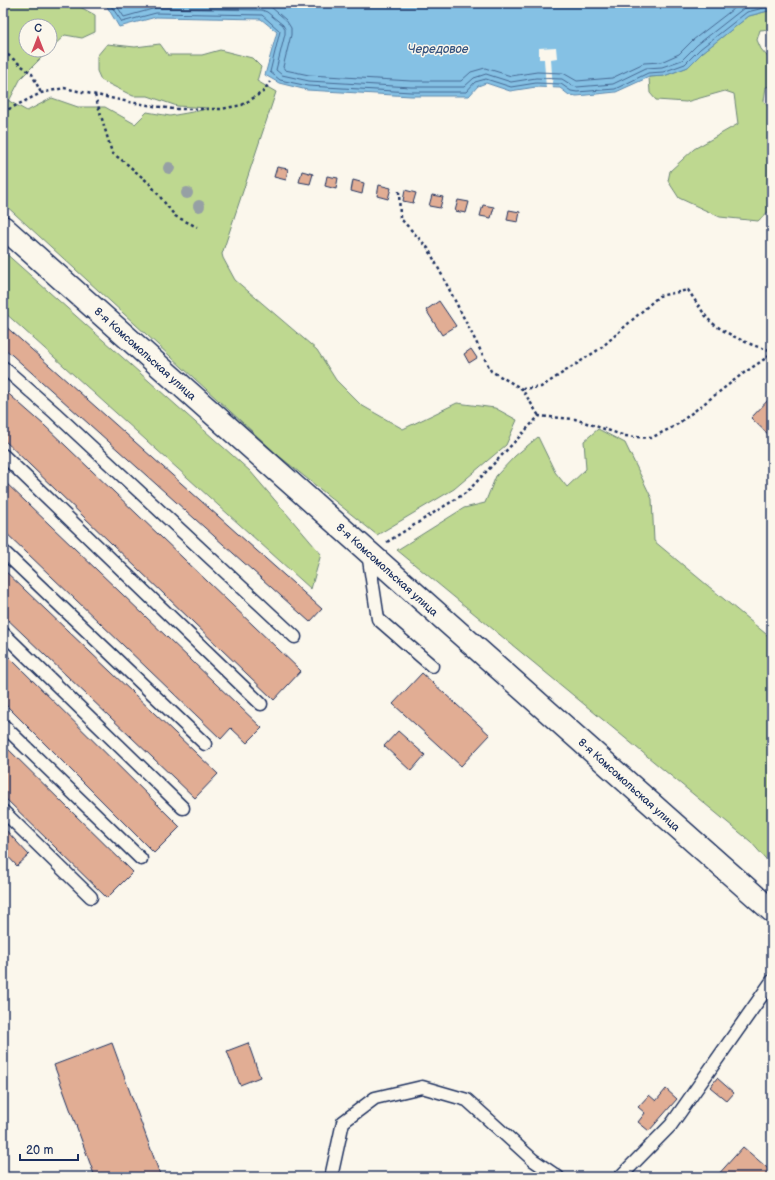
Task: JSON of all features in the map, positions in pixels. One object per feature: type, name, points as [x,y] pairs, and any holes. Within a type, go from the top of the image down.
[{"type":"street","name":"8-я Комсомольская улица","points":[[3,227],[772,911]]},
{"type":"lane","points":[[3,367],[67,423],[295,637]]},
{"type":"lane","points":[[3,455],[261,704]]},
{"type":"lane","points":[[3,551],[205,744]]},
{"type":"lane","points":[[368,553],[378,619],[432,666]]},
{"type":"lane","points":[[3,633],[183,808]]},
{"type":"lane","points":[[3,725],[140,859]]},
{"type":"lane","points":[[3,811],[91,897]]},
{"type":"lane","points":[[620,1177],[671,1125],[772,982]]},
{"type":"lane","points":[[331,1177],[343,1122],[375,1098],[422,1087],[467,1100],[533,1160],[558,1177]]},
{"type":"path","points":[[3,51],[32,74],[40,93]]},
{"type":"path","points":[[3,112],[40,93],[64,88],[129,102],[173,109],[221,110],[242,105],[263,92],[270,82]]},
{"type":"path","points":[[95,94],[112,153],[150,184],[175,216],[196,226]]},
{"type":"path","points":[[399,191],[400,218],[428,248],[491,371],[522,389],[539,416]]},
{"type":"path","points":[[522,389],[541,387],[601,348],[659,296],[688,290],[710,321],[736,338],[764,350],[772,350]]},
{"type":"path","points":[[539,416],[575,419],[625,436],[651,438],[675,426],[741,375],[772,354]]},
{"type":"path","points":[[368,553],[467,492],[539,416]]},
{"type":"green space","points":[[3,3],[73,3],[95,15],[95,32],[82,38],[65,35],[58,42],[58,18],[18,18],[18,58],[41,58],[21,78],[9,101],[27,111],[52,98],[78,107],[105,107],[135,124],[147,112],[170,116],[208,108],[177,106],[148,96],[133,96],[101,80],[97,71],[97,56],[107,44],[135,47],[160,44],[168,55],[202,55],[220,50],[252,58],[261,67],[257,81],[276,92],[222,254],[235,280],[317,350],[336,380],[361,405],[403,429],[457,403],[495,408],[517,420],[506,445],[454,489],[377,535],[279,456],[3,203]]},
{"type":"green space","points":[[772,10],[772,29],[760,30],[757,40],[761,49],[772,62],[772,86],[766,87],[764,101],[772,113],[772,206],[771,209],[758,221],[720,217],[679,198],[668,181],[670,171],[694,149],[738,124],[734,94],[725,91],[686,102],[656,100],[650,93],[649,77],[664,76],[688,67],[703,52],[749,16]]},
{"type":"green space","points":[[3,251],[250,471],[321,554],[311,589],[3,311]]},
{"type":"green space","points":[[598,429],[625,443],[652,499],[654,541],[772,639],[772,866],[750,841],[397,550],[464,508],[485,503],[496,476],[515,456],[538,437],[555,472],[567,487],[586,469],[584,441]]},
{"type":"water","name":"Чередовое","points":[[105,3],[772,3],[772,10],[749,16],[703,52],[688,67],[664,76],[649,77],[616,92],[577,96],[569,95],[560,88],[536,87],[510,91],[486,83],[478,86],[469,96],[411,96],[307,90],[279,83],[265,75],[277,32],[261,19],[156,17],[119,27]]},
{"type":"pier","points":[[556,47],[557,58],[551,59],[553,90],[546,89],[544,59],[539,59],[539,48]]},
{"type":"building","points":[[277,167],[288,169],[286,180],[274,177]]},
{"type":"building","points":[[302,171],[313,174],[310,184],[299,182]]},
{"type":"building","points":[[327,176],[338,178],[336,189],[325,186]]},
{"type":"building","points":[[353,180],[364,183],[362,194],[351,191]]},
{"type":"building","points":[[379,185],[391,188],[388,199],[377,196]]},
{"type":"building","points":[[405,190],[416,193],[413,203],[403,201]]},
{"type":"building","points":[[432,195],[443,197],[440,208],[429,206]]},
{"type":"building","points":[[458,200],[469,202],[466,213],[455,211]]},
{"type":"building","points":[[483,205],[494,207],[491,218],[480,216]]},
{"type":"building","points":[[509,210],[520,212],[518,222],[507,220]]},
{"type":"building","points":[[439,301],[456,326],[442,335],[426,310]]},
{"type":"building","points":[[3,324],[322,609],[310,622],[3,347]]},
{"type":"building","points":[[471,349],[477,358],[469,363],[464,354]]},
{"type":"building","points":[[3,389],[44,425],[301,671],[274,700],[3,439]]},
{"type":"building","points":[[771,397],[772,398],[772,438],[751,418]]},
{"type":"building","points":[[3,480],[262,728],[247,743],[231,728],[221,739],[3,530]]},
{"type":"building","points":[[3,569],[218,774],[195,798],[3,615]]},
{"type":"building","points":[[3,651],[180,827],[154,853],[3,702]]},
{"type":"building","points":[[422,673],[490,735],[461,766],[393,704]]},
{"type":"building","points":[[398,731],[425,755],[411,771],[384,746]]},
{"type":"building","points":[[3,744],[133,872],[107,898],[3,796]]},
{"type":"building","points":[[3,827],[29,855],[17,866],[3,851]]},
{"type":"building","points":[[112,1043],[161,1177],[95,1177],[54,1065]]},
{"type":"building","points":[[248,1043],[260,1077],[240,1085],[227,1051]]},
{"type":"building","points":[[717,1078],[734,1093],[727,1101],[710,1087]]},
{"type":"building","points":[[666,1089],[677,1099],[649,1131],[638,1122],[645,1113],[638,1107],[649,1095],[656,1101]]},
{"type":"building","points":[[743,1147],[772,1172],[772,1177],[716,1177]]}]
